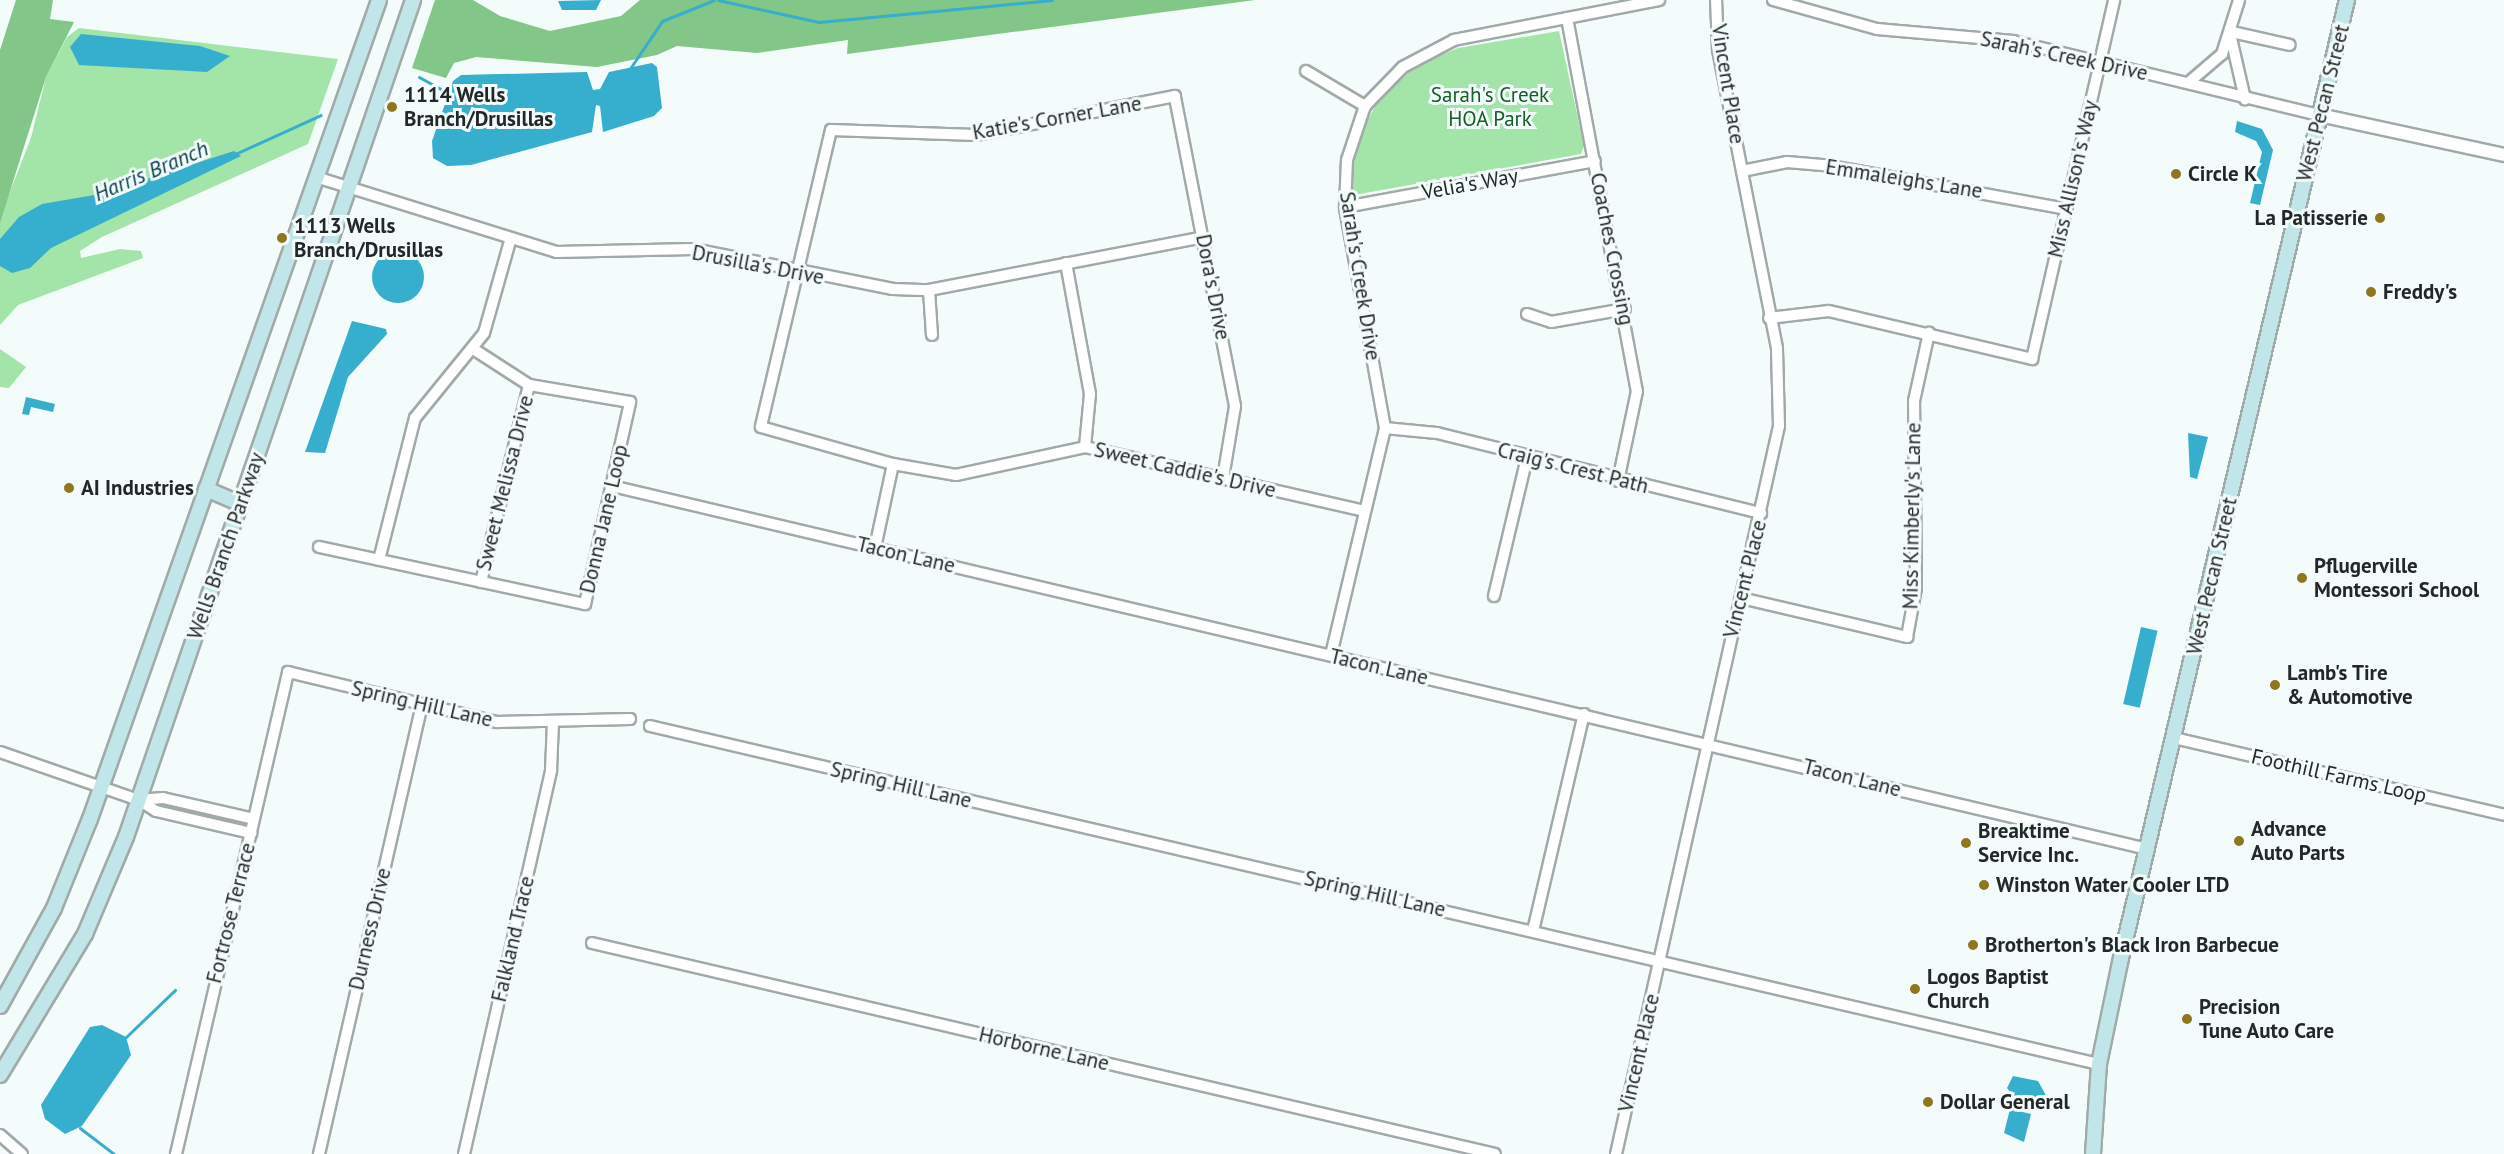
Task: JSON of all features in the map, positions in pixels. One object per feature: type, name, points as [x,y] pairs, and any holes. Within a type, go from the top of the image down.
[{"type":"main road","name":"Wells Branch Parkway","points":[[0,1006],[54,908],[101,787],[319,178],[379,0]]},
{"type":"main road","name":"Wells Branch Parkway","points":[[0,1075],[85,934],[139,800],[351,188],[413,0]]},
{"type":"main road","name":"West Pecan Street","points":[[2093,1154],[2099,1064],[2147,849],[2347,0]]},
{"type":"main road","points":[[206,489],[241,504]]},
{"type":"street","name":"Sarah's Creek Drive","points":[[1331,656],[1385,428],[1345,207],[1347,160],[1365,106],[1391,77],[1434,48],[1659,0]]},
{"type":"street","name":"Vincent Place","points":[[1616,1154],[1711,743],[1741,598],[1774,462],[1781,394],[1770,318],[1718,49],[1716,0]]},
{"type":"street","name":"Sarah's Creek Drive","points":[[1773,0],[1790,2],[1877,29],[1982,36],[2319,115]]},
{"type":"street","name":"Miss Allison's Way","points":[[1929,333],[2032,359],[2114,0]]},
{"type":"street","points":[[2239,0],[2232,35],[2245,99]]},
{"type":"street","name":"Coaches Crossing","points":[[1567,18],[1625,309],[1638,399],[1618,481]]},
{"type":"street","points":[[2232,35],[2290,45]]},
{"type":"street","points":[[2188,83],[2206,72],[2232,35]]},
{"type":"street","points":[[1306,71],[1365,106]]},
{"type":"street","name":"Katie's Corner Lane","points":[[796,272],[831,130],[976,135],[1175,96]]},
{"type":"street","name":"Dora's Drive","points":[[1175,96],[1235,406],[1223,478]]},
{"type":"street","points":[[2319,115],[2504,155]]},
{"type":"street","name":"Velia's Way","points":[[1345,207],[1595,161]]},
{"type":"street","name":"Emmaleighs Lane","points":[[1742,171],[1787,162],[1826,165],[2066,209]]},
{"type":"street","name":"Drusilla's Drive","points":[[319,178],[510,241],[596,255],[693,249],[796,272],[929,290],[1203,237]]},
{"type":"street","points":[[379,560],[415,418],[475,350],[495,303],[510,241]]},
{"type":"street","points":[[1066,263],[1090,394],[1085,447]]},
{"type":"street","name":"Sweet Caddie's Drive","points":[[796,272],[761,427],[893,464],[956,475],[1085,447],[1365,511]]},
{"type":"street","points":[[929,290],[932,335]]},
{"type":"street","points":[[1527,314],[1551,322],[1625,309]]},
{"type":"street","points":[[1770,318],[1829,311],[1929,333]]},
{"type":"street","name":"Miss Kimberly's Lane","points":[[1741,598],[1907,637],[1916,588],[1914,401],[1929,333]]},
{"type":"street","name":"Donna Jane Loop","points":[[319,547],[585,604],[630,402],[529,385],[475,350]]},
{"type":"street","name":"Sweet Melissa Drive","points":[[481,582],[529,385]]},
{"type":"street","name":"Craig's Crest Path","points":[[1385,428],[1437,433],[1618,481],[1761,513]]},
{"type":"street","points":[[1494,596],[1527,458]]},
{"type":"street","points":[[875,548],[893,464]]},
{"type":"street","name":"Tacon Lane","points":[[612,486],[1331,656],[1711,743],[2147,849]]},
{"type":"street","name":"Spring Hill Lane","points":[[288,672],[497,722],[630,719]]},
{"type":"street","name":"Fortrose Terrace","points":[[176,1154],[288,672]]},
{"type":"street","name":"Durness Drive","points":[[319,1154],[422,704]]},
{"type":"street","points":[[1533,931],[1584,714]]},
{"type":"street","name":"Falkland Trace","points":[[464,1154],[552,770],[553,722]]},
{"type":"street","name":"Spring Hill Lane","points":[[650,726],[2099,1064]]},
{"type":"street","name":"Foothill Farms Loop","points":[[2174,738],[2504,815]]},
{"type":"street","points":[[0,752],[139,800],[156,812],[251,833]]},
{"type":"street","points":[[139,800],[163,798],[254,819]]},
{"type":"street","name":"Horborne Lane","points":[[592,943],[1495,1154]]},
{"type":"street","points":[[0,1135],[22,1154]]},
{"type":"green space","points":[[16,0],[53,0],[50,19],[74,22],[46,77],[0,223],[0,50]]},
{"type":"green space","points":[[435,0],[473,0],[500,16],[550,31],[621,16],[640,0],[1255,0],[847,54],[848,40],[757,53],[677,46],[657,55],[597,67],[476,57],[454,63],[446,78],[412,68]]},
{"type":"green space","points":[[79,28],[338,59],[308,144],[102,237],[80,251],[81,258],[120,249],[141,251],[143,258],[18,305],[0,325],[0,217],[31,138],[46,77],[67,37]]},
{"type":"green space","name":"Sarah's Creek HOA Park","points":[[1559,31],[1584,146],[1581,154],[1354,195],[1350,182],[1360,134],[1378,101],[1416,66],[1458,48]]},
{"type":"green space","points":[[0,349],[26,367],[9,388],[0,387]]},
{"type":"water","points":[[601,0],[596,10],[562,10],[558,1]]},
{"type":"water","points":[[81,34],[200,46],[230,56],[207,72],[79,65],[70,47]]},
{"type":"water","points":[[652,63],[657,67],[662,108],[654,116],[603,132],[600,106],[596,105],[592,132],[471,165],[447,166],[433,158],[432,141],[453,81],[461,75],[587,72],[593,90],[600,89],[609,72]]},
{"type":"water","points":[[2237,121],[2262,129],[2273,150],[2260,205],[2250,203],[2262,152],[2256,141],[2235,132]]},
{"type":"water","points":[[234,151],[241,156],[51,248],[30,268],[12,273],[0,266],[0,239],[19,217],[42,204],[100,194]]},
{"type":"water","points":[[398,251],[408,253],[416,259],[422,267],[424,277],[422,287],[416,295],[408,301],[398,303],[388,301],[380,295],[374,287],[372,277],[374,267],[380,259],[388,253]]},
{"type":"water","points":[[352,321],[386,329],[387,334],[348,377],[325,453],[305,452]]},
{"type":"water","points":[[26,397],[55,404],[53,412],[31,407],[29,415],[22,414]]},
{"type":"water","points":[[2188,433],[2208,437],[2197,479],[2190,477]]},
{"type":"water","points":[[2141,627],[2158,631],[2140,708],[2123,704]]},
{"type":"water","points":[[102,1025],[126,1037],[131,1055],[82,1126],[65,1134],[45,1119],[41,1105],[90,1027]]},
{"type":"water","points":[[2013,1076],[2038,1081],[2048,1099],[2040,1107],[2020,1105],[2007,1088]]},
{"type":"water","points":[[2010,1109],[2031,1114],[2024,1142],[2004,1133]]},
{"type":"waterway","name":"Harris Branch","points":[[629,70],[662,21],[714,0]]},
{"type":"waterway","name":"Harris Branch","points":[[718,0],[819,22],[1052,0]]},
{"type":"waterway","name":"Harris Branch","points":[[419,77],[452,95]]},
{"type":"waterway","name":"Harris Branch","points":[[235,154],[321,115]]},
{"type":"waterway","points":[[126,1037],[175,990]]},
{"type":"waterway","points":[[80,1128],[114,1154]]},
{"type":"place","name":"1114 Wells Branch/Drusillas","points":[[392,107]]},
{"type":"place","name":"Circle K","points":[[2176,174]]},
{"type":"place","name":"La Patisserie","points":[[2380,218]]},
{"type":"place","name":"1113 Wells Branch/Drusillas","points":[[282,238]]},
{"type":"place","name":"Freddy's","points":[[2371,292]]},
{"type":"place","name":"AI Industries","points":[[69,488]]},
{"type":"place","name":"Pflugerville Montessori School","points":[[2302,578]]},
{"type":"place","name":"Lamb's Tire & Automotive","points":[[2275,685]]},
{"type":"place","name":"Advance Auto Parts","points":[[2239,841]]},
{"type":"place","name":"Breaktime Service Inc.","points":[[1966,843]]},
{"type":"place","name":"Winston Water Cooler LTD","points":[[1984,885]]},
{"type":"place","name":"Brotherton's Black Iron Barbecue","points":[[1973,945]]},
{"type":"place","name":"Logos Baptist Church","points":[[1915,989]]},
{"type":"place","name":"Precision Tune Auto Care","points":[[2187,1019]]},
{"type":"place","name":"Dollar General","points":[[1928,1102]]}]
